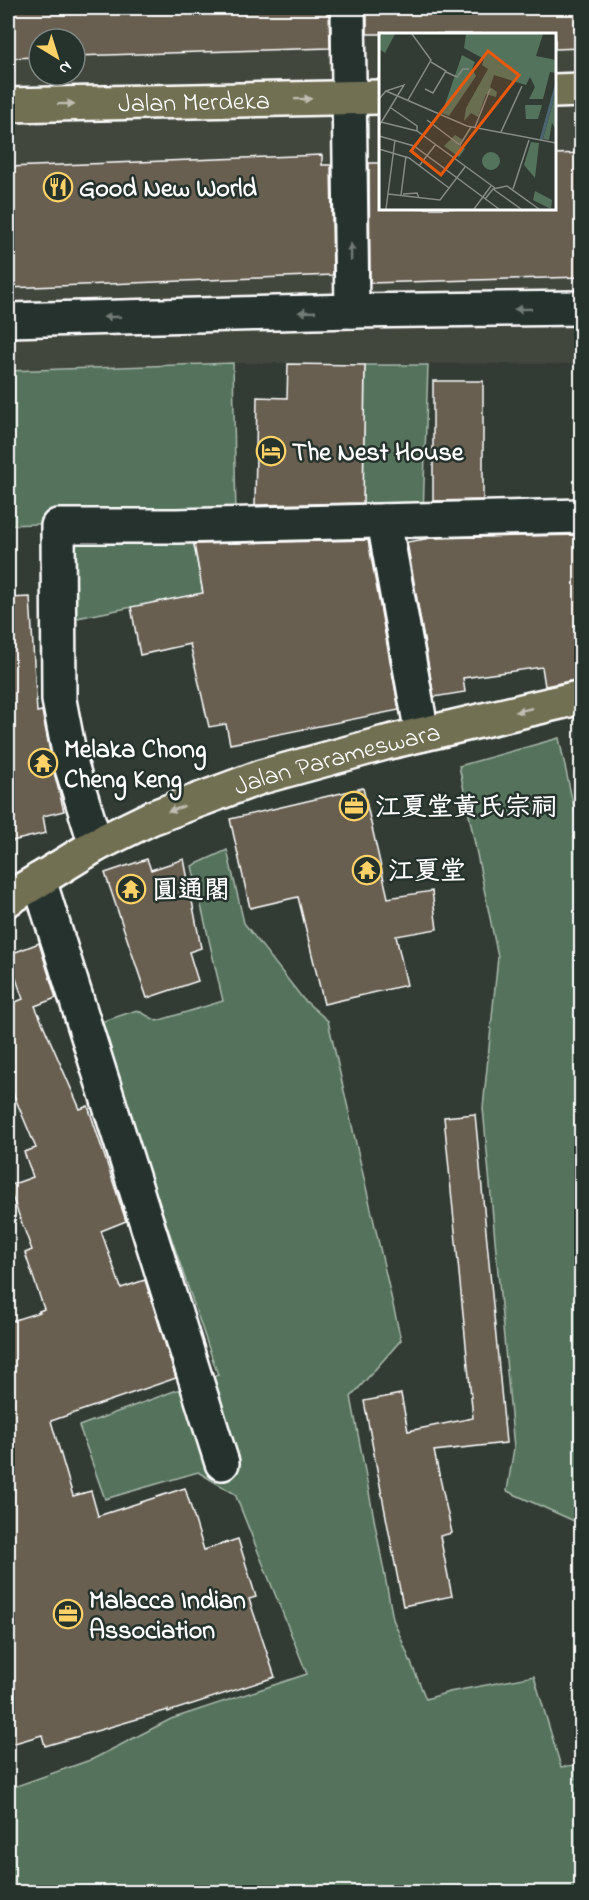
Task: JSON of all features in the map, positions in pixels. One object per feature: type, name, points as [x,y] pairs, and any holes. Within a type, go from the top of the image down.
[{"type":"main road","points":[[556,91],[582,90]]},
{"type":"main road","name":"Jalan Merdeka","points":[[8,105],[365,97]]},
{"type":"main road","name":"Jalan Parameswara","points":[[8,899],[96,845],[151,818],[261,777],[422,734],[582,697]]},
{"type":"street","points":[[348,8],[365,97],[352,310]]},
{"type":"street","points":[[8,320],[352,310],[582,308]]},
{"type":"street","points":[[96,845],[72,768],[58,700],[58,526],[177,526],[582,516]]},
{"type":"street","points":[[384,521],[422,734]]},
{"type":"street","points":[[39,880],[222,1463]]},
{"type":"shaded area","points":[[8,8],[581,8],[581,364],[233,363],[8,371]]},
{"type":"green space","points":[[233,363],[236,517],[8,525],[8,371]]},
{"type":"green space","points":[[365,365],[428,365],[423,514],[363,512]]},
{"type":"green space","points":[[191,530],[203,593],[67,620],[65,534]]},
{"type":"green space","points":[[559,738],[582,846],[581,1524],[507,1491],[514,1448],[483,1108],[498,957],[459,766]]},
{"type":"green space","points":[[227,850],[244,923],[303,999],[328,1021],[401,1340],[351,1397],[393,1619],[426,1699],[449,1692],[534,1676],[561,1767],[581,1764],[581,1892],[8,1892],[8,1789],[93,1759],[171,1719],[307,1674],[235,1494],[198,1472],[105,1499],[79,1426],[218,1375],[98,1023],[137,1010],[157,1021],[223,1001],[192,866]]},
{"type":"building","points":[[8,8],[329,8],[330,48],[87,56],[87,27],[27,27],[27,57],[8,58]]},
{"type":"building","points":[[367,8],[582,8],[582,48],[556,49],[556,33],[367,34]]},
{"type":"building","points":[[582,153],[582,277],[370,283],[369,163],[379,163],[379,210],[556,210],[556,154]]},
{"type":"building","points":[[322,155],[322,165],[331,165],[333,275],[8,288],[8,167]]},
{"type":"building","points":[[288,364],[365,365],[363,503],[255,505],[257,397],[287,398]]},
{"type":"building","points":[[433,381],[483,381],[483,500],[433,501]]},
{"type":"building","points":[[582,535],[582,658],[576,659],[580,679],[545,686],[542,667],[463,678],[465,692],[434,697],[407,542],[431,538]]},
{"type":"building","points":[[368,540],[399,710],[230,744],[226,724],[209,727],[190,644],[140,655],[131,607],[203,593],[194,544]]},
{"type":"building","points":[[30,597],[37,712],[42,711],[64,811],[43,816],[46,833],[8,842],[8,598]]},
{"type":"building","points":[[363,788],[388,898],[432,891],[437,929],[396,936],[407,985],[324,1004],[298,897],[250,908],[230,819]]},
{"type":"building","points":[[147,859],[151,870],[184,859],[201,948],[189,952],[198,981],[147,998],[105,873]]},
{"type":"building","points":[[39,943],[56,998],[35,1006],[80,1109],[88,1106],[126,1221],[101,1231],[121,1288],[145,1280],[176,1378],[51,1421],[73,1496],[91,1491],[98,1516],[185,1488],[204,1550],[238,1539],[256,1597],[249,1599],[275,1677],[168,1712],[168,1710],[45,1746],[42,1735],[8,1745],[8,1322],[44,1309],[25,1253],[32,1250],[8,1186],[33,1177],[24,1152],[36,1148],[8,1081],[8,1005],[23,999],[8,955]]},
{"type":"building","points":[[475,1114],[506,1443],[434,1451],[452,1533],[440,1536],[452,1596],[403,1606],[364,1401],[401,1394],[408,1431],[473,1418],[444,1117]]},
{"type":"place","name":"Good New World","points":[[58,187]]},
{"type":"place","name":"The Nest House","points":[[271,451]]},
{"type":"place","name":"Melaka Chong Cheng Keng","points":[[43,763]]},
{"type":"place","name":"江夏堂黄氏宗祠","points":[[354,806]]},
{"type":"place","name":"江夏堂","points":[[367,870]]},
{"type":"place","name":"圓通閣","points":[[131,889]]},
{"type":"place","name":"Malacca Indian Association","points":[[68,1614]]}]
